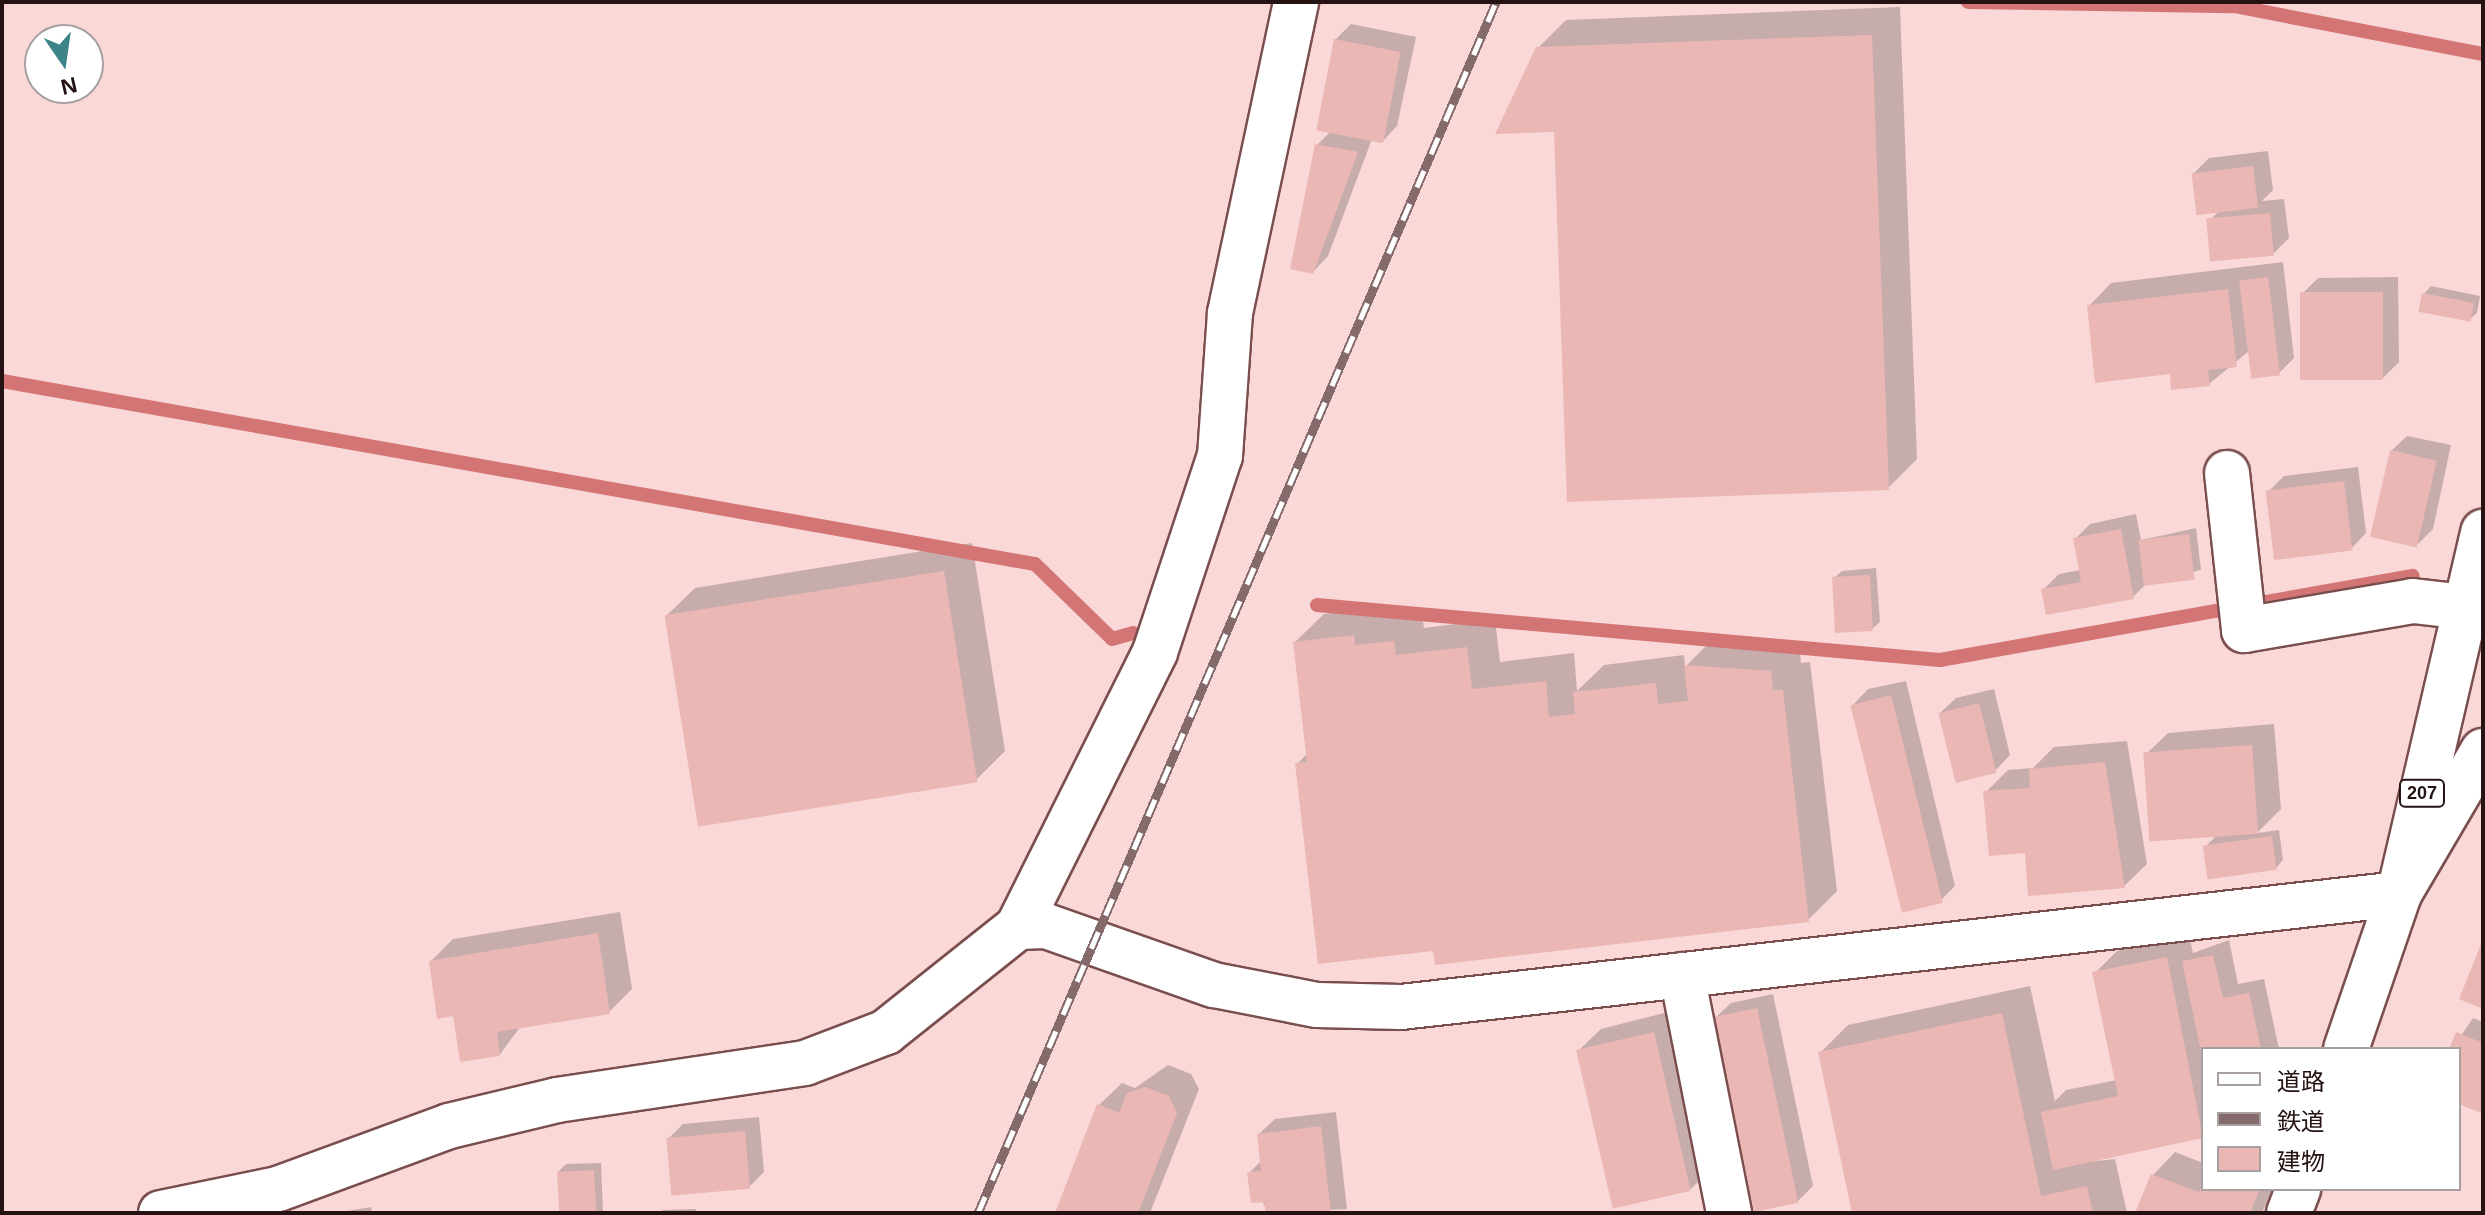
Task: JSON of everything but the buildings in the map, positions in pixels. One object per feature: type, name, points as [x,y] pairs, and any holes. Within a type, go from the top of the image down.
[{"type":"main road","points":[[161,1213],[278,1189],[449,1126],[557,1100],[805,1063],[886,1032],[1018,927],[1155,652],[1220,456],[1230,313],[1296,2]]},
{"type":"main road","points":[[2227,473],[2244,630],[2413,601],[2466,607]]},
{"type":"main road","name":"207","points":[[2347,1047],[2399,894],[2483,532]]},
{"type":"main road","points":[[1018,927],[1046,926],[1214,985],[1317,1005],[1401,1007],[2399,894],[2483,751]]},
{"type":"main road","points":[[1682,975],[1729,1213]]},
{"type":"main road","points":[[2289,1213],[2297,1191]]},
{"type":"waterway","points":[[1968,2],[2234,6],[2483,54]]},
{"type":"waterway","points":[[2,381],[1035,564],[1112,639],[1133,633]]},
{"type":"waterway","points":[[1317,605],[1940,660],[2413,576]]},
{"type":"railway","points":[[978,1213],[1496,2]]}]
